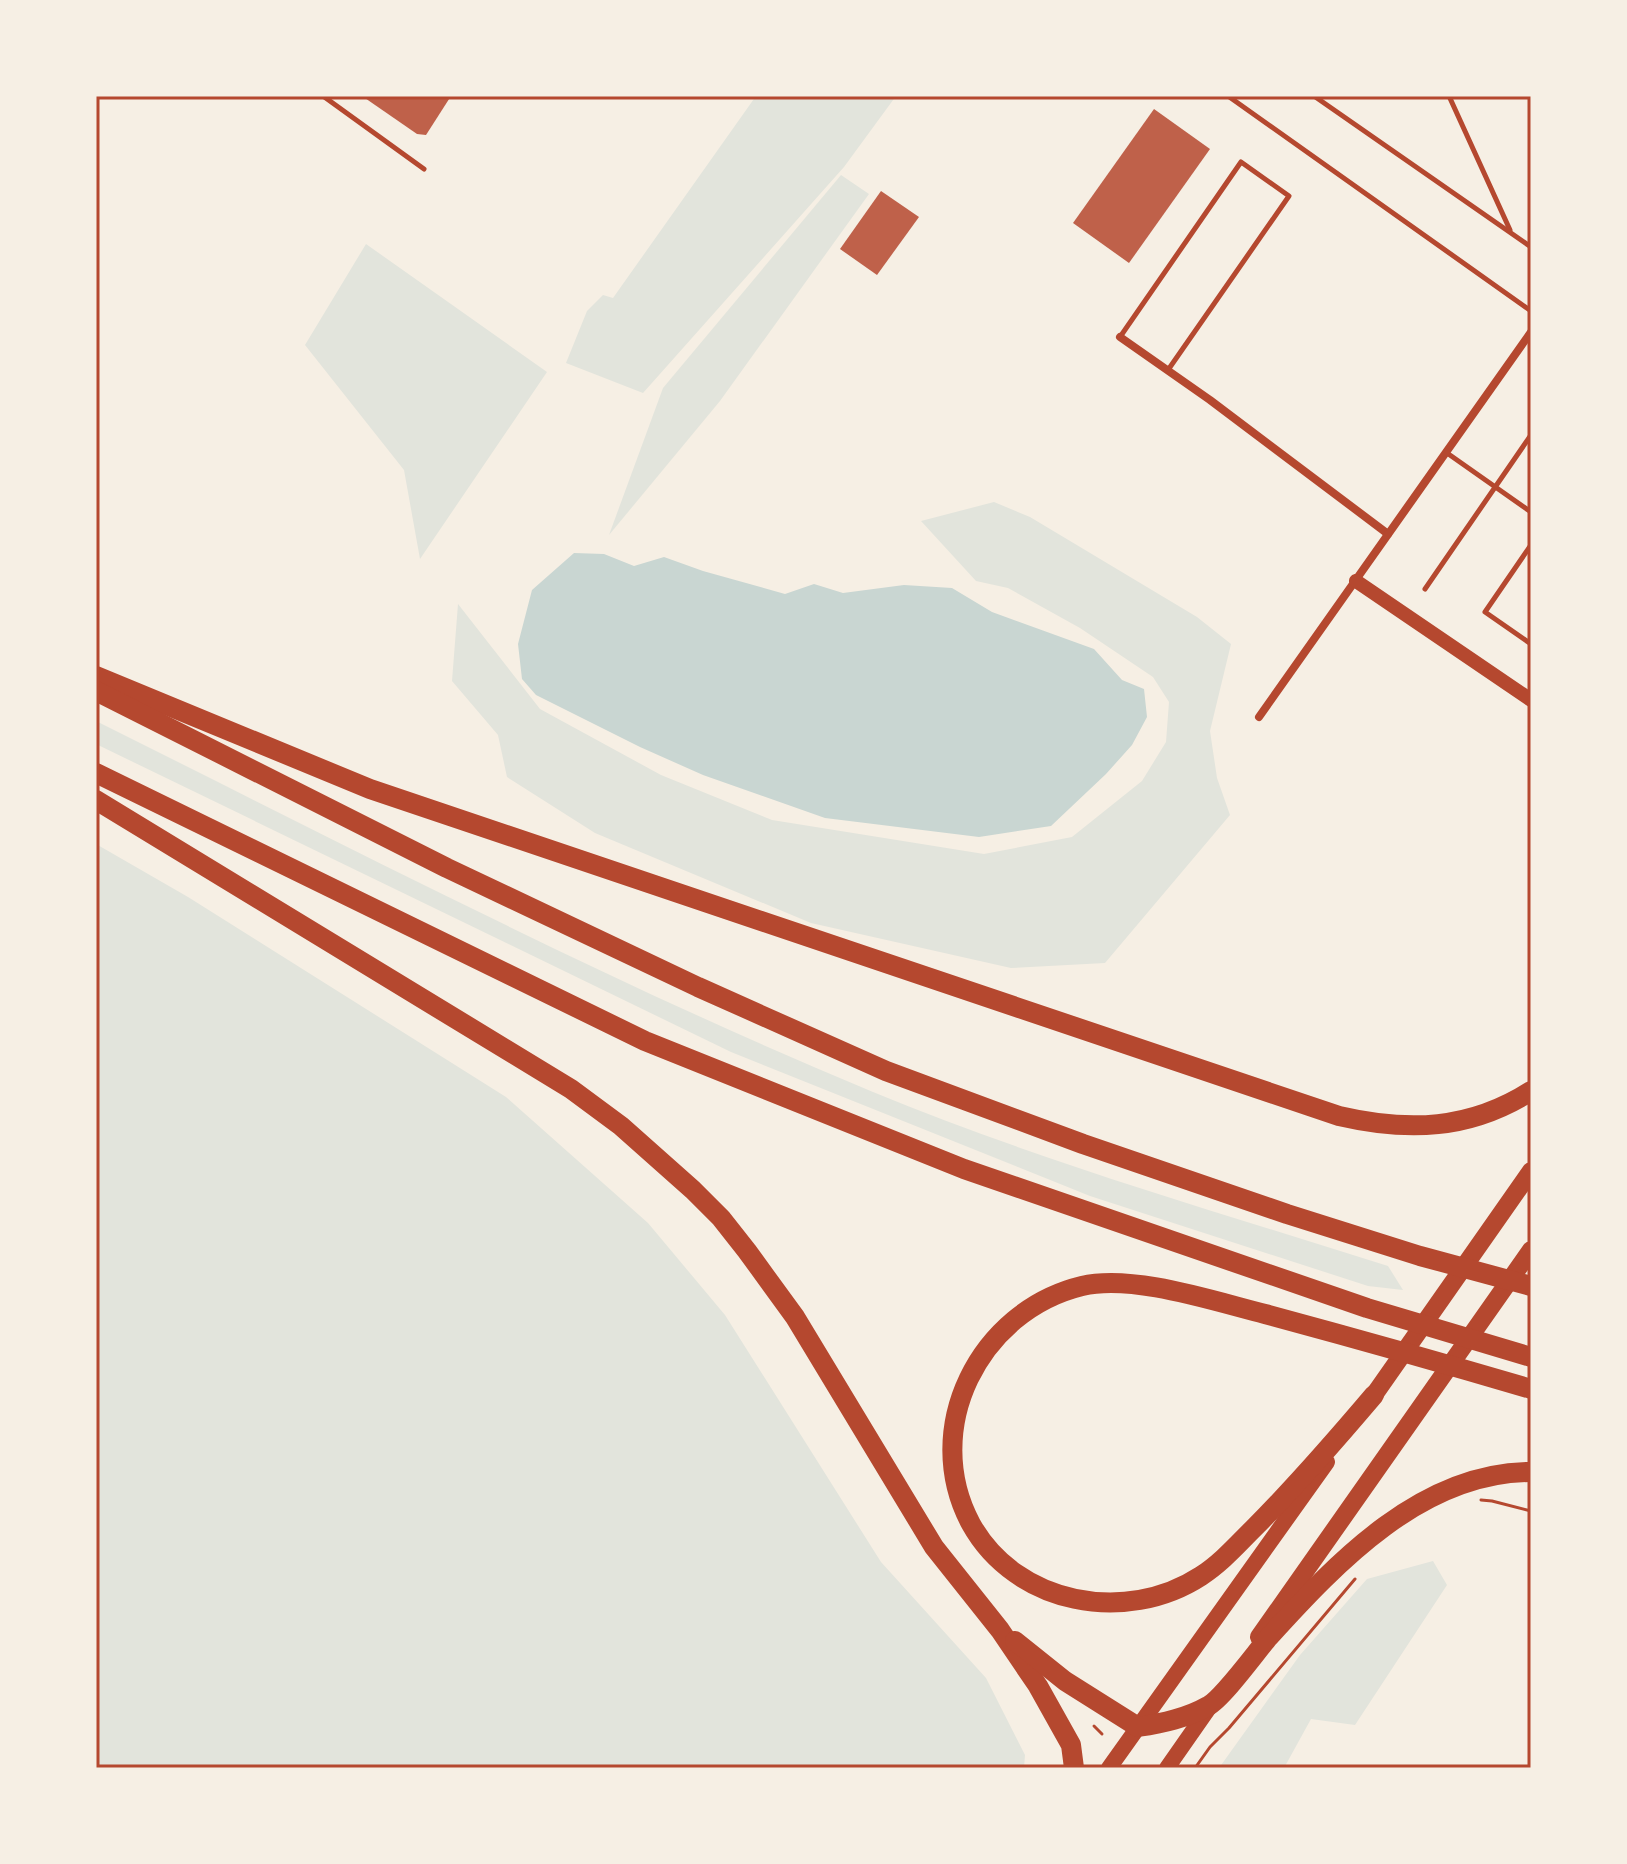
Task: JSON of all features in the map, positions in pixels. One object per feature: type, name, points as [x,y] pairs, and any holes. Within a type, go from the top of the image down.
[{"type":"highway","points":[[96,676],[370,789],[1339,1116],[1374,1125],[1438,1124],[1505,1108],[1531,1091]]},
{"type":"highway","points":[[96,691],[447,868],[698,987],[886,1071],[1161,1171],[1420,1256],[1531,1286]]},
{"type":"highway","points":[[96,773],[645,1041],[964,1169],[1367,1308],[1524,1354]]},
{"type":"highway","points":[[96,800],[571,1089],[621,1126],[693,1190],[721,1218],[795,1317],[934,1547],[1000,1630],[1057,1716],[1071,1745],[1074,1768]]},
{"type":"highway","points":[[1374,1395],[1231,1554],[1199,1578],[1141,1601],[1087,1603],[1058,1595],[1006,1566],[985,1545],[971,1523],[954,1476],[954,1420],[960,1396],[982,1352],[1000,1331],[1048,1298],[1082,1286],[1112,1282],[1178,1292],[1531,1389]]},
{"type":"highway","points":[[1000,1630],[1065,1681],[1138,1727],[1170,1722],[1211,1705],[1317,1587],[1403,1514],[1437,1493],[1479,1478],[1531,1472]]},
{"type":"main road","points":[[1109,1768],[1531,1171]]},
{"type":"main road","points":[[1167,1768],[1531,1250]]},
{"type":"street","points":[[1259,717],[1531,332]]},
{"type":"street","points":[[1120,337],[1388,534]]},
{"type":"street","points":[[1356,581],[1531,700]]},
{"type":"lane","points":[[323,96],[424,169]]},
{"type":"lane","points":[[1228,96],[1531,311]]},
{"type":"lane","points":[[1314,96],[1531,247]]},
{"type":"lane","points":[[1449,96],[1510,230]]},
{"type":"lane","points":[[1120,337],[1241,162],[1289,196],[1167,371]]},
{"type":"lane","points":[[1425,589],[1531,435]]},
{"type":"lane","points":[[1446,452],[1531,512]]},
{"type":"lane","points":[[1531,545],[1485,612],[1531,644]]},
{"type":"path","points":[[1469,1500],[1492,1501],[1531,1511]]},
{"type":"path","points":[[1195,1768],[1355,1579]]},
{"type":"path","points":[[1084,1729],[1100,1720]]},
{"type":"path","points":[[1094,1726],[1102,1734]]},
{"type":"shaded area","points":[[756,96],[896,96],[844,167],[643,393],[566,363],[587,311],[603,295],[613,298]]},
{"type":"shaded area","points":[[841,175],[869,194],[720,401],[609,535],[663,388]]},
{"type":"shaded area","points":[[366,244],[547,372],[420,559],[404,470],[305,345]]},
{"type":"shaded area","points":[[994,502],[1030,517],[1197,617],[1231,644],[1210,731],[1217,778],[1230,815],[1105,963],[1011,968],[811,923],[595,833],[507,777],[498,735],[452,681],[458,604],[540,709],[661,775],[772,820],[984,854],[1072,837],[1142,781],[1166,742],[1169,702],[1153,677],[1080,628],[1008,588],[976,581],[921,521]]},
{"type":"shaded area","points":[[574,553],[604,554],[634,566],[664,557],[785,594],[814,584],[843,593],[904,585],[952,588],[992,612],[1094,649],[1122,680],[1144,689],[1147,717],[1132,745],[1051,826],[979,837],[825,818],[703,775],[536,695],[522,679],[518,644],[532,590]]},
{"type":"shaded area","points":[[96,721],[578,960],[774,1050],[1000,1141],[1388,1266],[1403,1290],[1368,1286],[1090,1196],[731,1052],[96,744]]},
{"type":"shaded area","points":[[96,844],[188,897],[506,1097],[648,1223],[725,1315],[881,1562],[986,1678],[1025,1755],[1024,1768],[96,1768]]},
{"type":"shaded area","points":[[1433,1561],[1447,1585],[1355,1725],[1311,1719],[1284,1768],[1219,1768],[1300,1655],[1367,1579]]},
{"type":"building","points":[[362,96],[451,96],[426,135],[417,134]]},
{"type":"building","points":[[1154,109],[1210,149],[1129,263],[1073,223]]},
{"type":"building","points":[[881,191],[919,217],[877,275],[840,249]]}]
